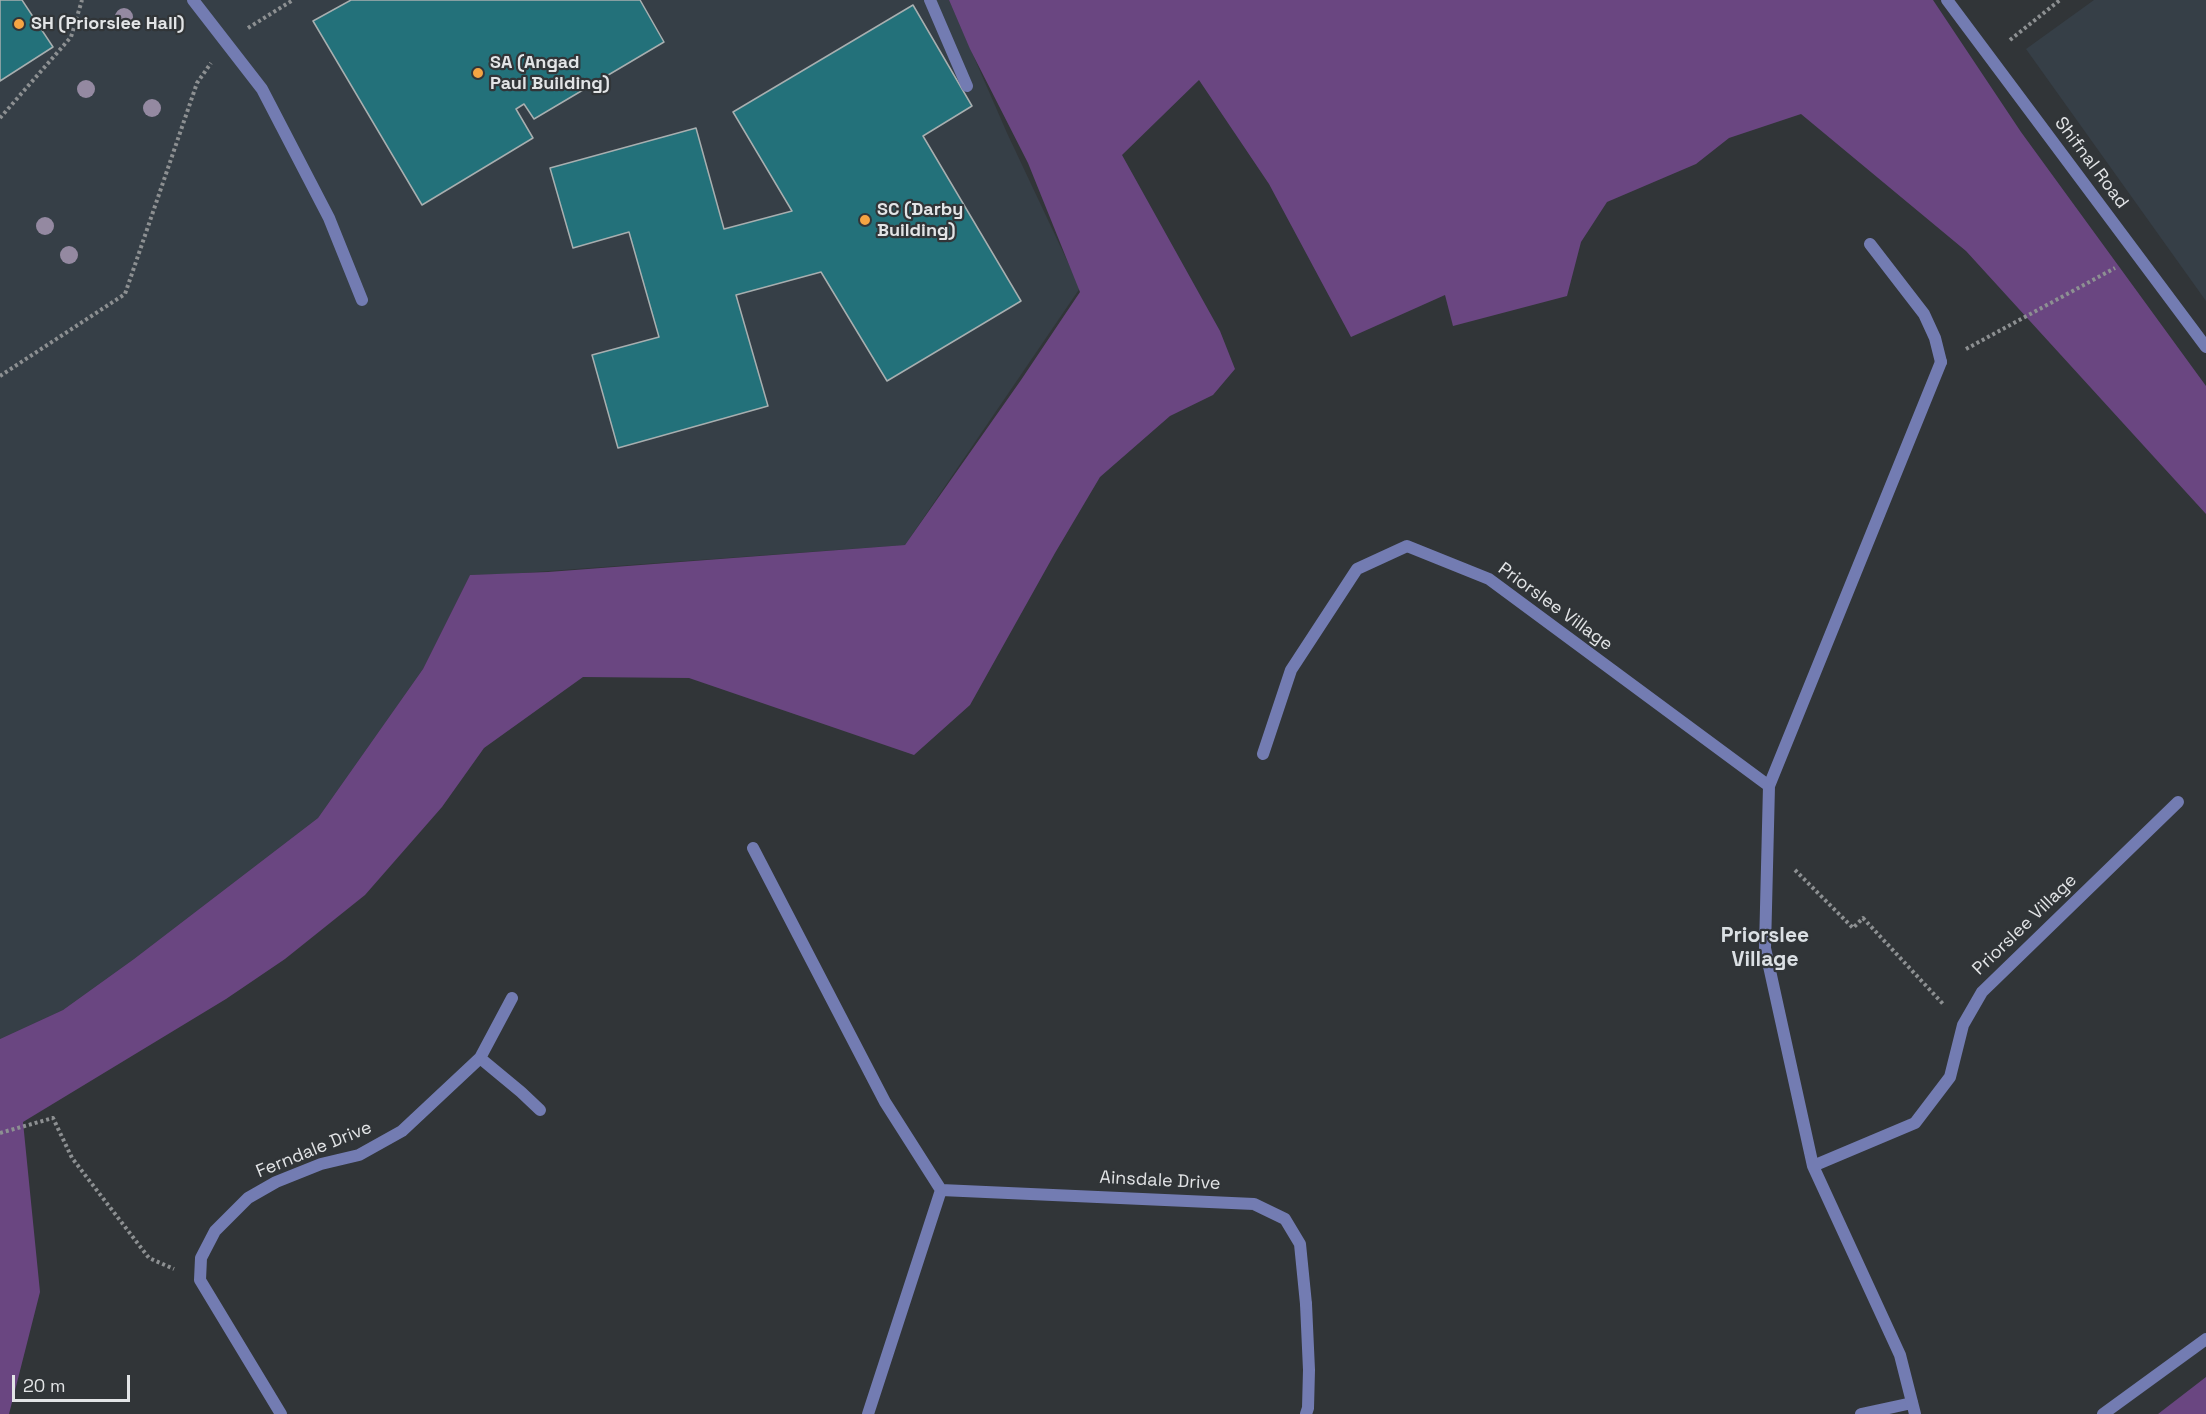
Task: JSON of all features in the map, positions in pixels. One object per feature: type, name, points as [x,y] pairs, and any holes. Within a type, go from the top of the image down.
[{"type":"street","points":[[193,0],[267,98],[329,218],[362,300]]},
{"type":"street","points":[[930,0],[967,86]]},
{"type":"street","name":"Shifnal Road","points":[[1947,0],[2206,348]]},
{"type":"street","points":[[1861,1414],[1913,1409],[1900,1356],[1813,1166],[1766,948],[1769,786],[1941,362],[1935,338],[1924,314],[1870,244]]},
{"type":"street","name":"Priorslee Village","points":[[1263,754],[1291,670],[1357,569],[1407,546],[1489,579],[1769,786]]},
{"type":"street","name":"Priorslee Village","points":[[1813,1166],[1915,1123],[1950,1077],[1963,1025],[1982,992],[2178,802]]},
{"type":"street","points":[[753,848],[885,1102],[941,1190],[868,1414]]},
{"type":"street","name":"Ferndale Drive","points":[[200,1280],[201,1258],[215,1231],[248,1198],[276,1182],[321,1164],[359,1155],[402,1131],[480,1058],[512,998]]},
{"type":"street","points":[[480,1058],[522,1092],[540,1110]]},
{"type":"street","name":"Ainsdale Drive","points":[[941,1190],[1254,1204],[1285,1219],[1300,1244],[1309,1370],[1306,1414]]},
{"type":"street","points":[[200,1280],[281,1414]]},
{"type":"street","points":[[2103,1414],[2206,1339]]},
{"type":"path","points":[[0,118],[71,37],[82,0]]},
{"type":"path","points":[[0,376],[125,294],[197,83],[226,42],[293,0]]},
{"type":"path","points":[[1989,57],[2060,0]]},
{"type":"path","points":[[1941,362],[2138,256]]},
{"type":"path","points":[[1768,843],[1852,928],[1863,918],[1963,1025]]},
{"type":"path","points":[[0,1133],[53,1118],[72,1158],[149,1258],[200,1280]]},
{"type":"shaded area","points":[[0,0],[949,0],[1007,133],[1080,288],[905,545],[470,575],[423,669],[318,818],[134,959],[63,1010],[0,1039]]},
{"type":"shaded area","points":[[949,0],[1933,0],[2021,132],[2206,386],[2206,514],[1966,251],[1801,114],[1729,138],[1696,164],[1607,202],[1581,242],[1567,296],[1453,326],[1445,295],[1351,337],[1269,184],[1199,80],[1122,155],[1220,331],[1235,369],[1213,395],[1170,416],[1100,477],[970,705],[914,755],[689,678],[583,677],[484,748],[442,807],[365,895],[285,959],[226,999],[23,1122],[40,1292],[9,1414],[0,1414],[0,1039],[63,1010],[134,959],[318,818],[423,669],[470,575],[548,572],[905,545],[1021,380],[1080,292],[1028,163],[970,49]]},
{"type":"shaded area","points":[[2094,0],[2206,0],[2206,301],[2026,49]]},
{"type":"shaded area","points":[[2206,1377],[2206,1414],[2158,1414]]},
{"type":"building","name":"SH (Priorslee Hall)","points":[[0,0],[22,0],[53,47],[0,81]]},
{"type":"building","name":"SA (Angad Paul Building)","points":[[351,0],[640,0],[664,42],[534,119],[524,104],[516,109],[533,138],[422,205],[313,21]]},
{"type":"building","name":"SC (Darby Building)","points":[[913,5],[972,106],[923,136],[1021,301],[887,381],[821,272],[736,295],[768,406],[618,448],[592,355],[659,337],[629,232],[573,248],[550,168],[696,128],[724,229],[792,211],[733,112]]},
{"type":"place","name":"SH (Priorslee Hall)","points":[[19,24]]},
{"type":"place","name":"SA (Angad Paul Building)","points":[[478,73]]},
{"type":"place","name":"SC (Darby Building)","points":[[865,220]]},
{"type":"district","name":"Priorslee Village","points":[[1765,948]]}]
